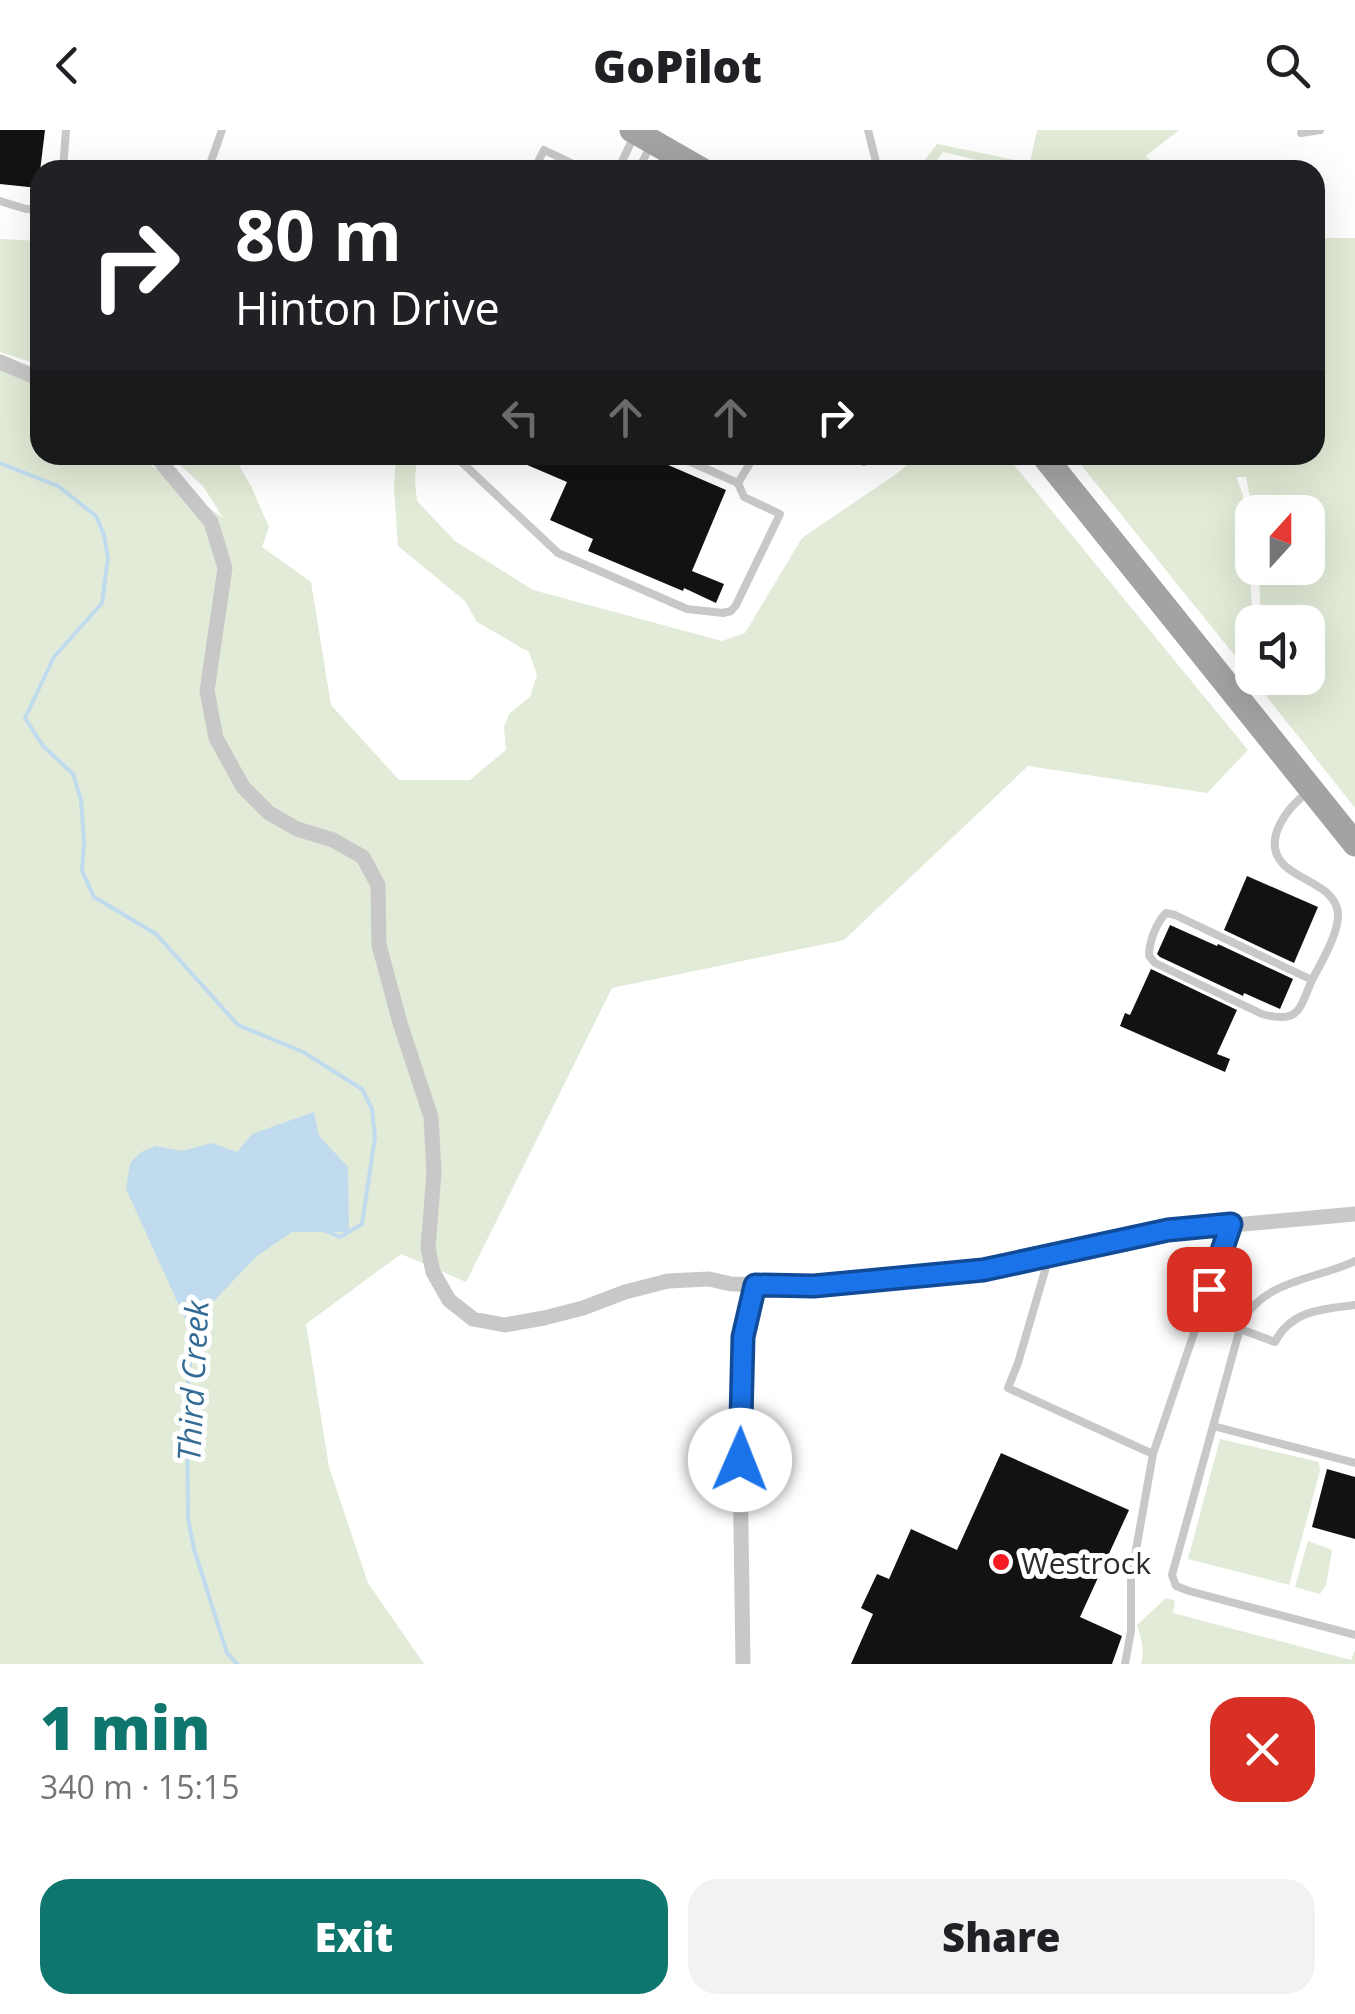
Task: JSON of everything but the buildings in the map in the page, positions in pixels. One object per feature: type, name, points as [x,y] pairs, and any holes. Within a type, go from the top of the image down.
[{"type":"main road","points":[[641,134],[685,160]]},
{"type":"main road","points":[[1051,465],[1355,844]]},
{"type":"street","points":[[0,362],[30,375]]},
{"type":"street","points":[[164,465],[212,522],[225,568],[207,691],[216,738],[243,788],[269,813],[297,830],[333,840],[362,857],[378,885],[380,945],[431,1117],[434,1172],[428,1248],[433,1272],[449,1300],[474,1319],[506,1325],[583,1308],[625,1292],[668,1282],[709,1279],[731,1284],[832,1285],[983,1270],[1168,1230],[1355,1214]]},
{"type":"street","points":[[742,1664],[743,1337],[755,1285]]},
{"type":"lane","points":[[64,160],[66,130]]},
{"type":"lane","points":[[212,160],[222,130]]},
{"type":"lane","points":[[868,130],[876,160]]},
{"type":"lane","points":[[1301,134],[1320,130]]},
{"type":"lane","points":[[624,160],[641,134]]},
{"type":"lane","points":[[639,160],[641,134]]},
{"type":"lane","points":[[539,160],[544,150],[565,160]]},
{"type":"lane","points":[[0,201],[30,210]]},
{"type":"lane","points":[[465,465],[558,553],[687,609],[723,614],[736,605],[780,514],[744,497],[738,483],[698,465]]},
{"type":"lane","points":[[738,483],[749,465]]},
{"type":"lane","points":[[1311,789],[1281,821],[1275,844],[1282,863],[1332,897],[1339,918],[1299,1010],[1279,1019],[1262,1014],[1155,963],[1149,956],[1160,920],[1166,914],[1175,915],[1312,980]]},
{"type":"lane","points":[[1124,1664],[1131,1631],[1131,1578],[1153,1454],[1231,1224]]},
{"type":"lane","points":[[1049,1257],[1008,1388],[1153,1454]]},
{"type":"lane","points":[[1355,1261],[1271,1291],[1250,1307],[1240,1329],[1172,1575],[1176,1586],[1355,1635]]},
{"type":"lane","points":[[1240,1329],[1275,1342],[1292,1320],[1310,1312],[1355,1305]]},
{"type":"lane","points":[[1213,1426],[1355,1462]]},
{"type":"green space","points":[[1037,130],[1179,130],[1146,156],[1150,160],[1031,160]]},
{"type":"green space","points":[[937,144],[1015,160],[978,160],[943,152],[937,160],[925,160]]},
{"type":"green space","points":[[1325,238],[1355,238],[1355,808],[1265,695],[1325,695],[1325,605],[1260,605],[1260,585],[1325,585],[1325,495],[1250,495],[1246,477],[1236,477],[1243,495],[1235,495],[1235,585],[1251,585],[1252,604],[1235,605],[1235,656],[1081,465],[1325,465]]},
{"type":"green space","points":[[0,239],[30,240],[30,362],[0,352]]},
{"type":"green space","points":[[0,363],[30,378],[30,465],[151,465],[223,518],[203,486],[180,465],[239,465],[269,527],[262,547],[311,582],[331,705],[399,780],[470,780],[506,750],[504,727],[509,714],[530,697],[537,675],[529,652],[477,622],[465,601],[398,546],[395,465],[416,465],[417,501],[455,541],[533,590],[722,641],[745,633],[802,538],[907,465],[1014,465],[1248,750],[1207,793],[1028,766],[844,940],[612,988],[466,1282],[401,1254],[306,1324],[329,1467],[368,1583],[424,1664],[0,1664]]},
{"type":"green space","points":[[1220,1439],[1319,1462],[1320,1471],[1289,1585],[1188,1559]]},
{"type":"green space","points":[[1308,1541],[1332,1550],[1326,1585],[1320,1594],[1295,1587]]},
{"type":"green space","points":[[1166,1598],[1175,1601],[1173,1613],[1351,1660],[1355,1650],[1355,1664],[1141,1664],[1143,1649],[1137,1625]]},
{"type":"water","points":[[314,1112],[319,1136],[348,1167],[349,1232],[292,1232],[257,1256],[206,1309],[186,1321],[126,1189],[130,1163],[141,1152],[156,1146],[182,1151],[212,1143],[237,1152],[252,1134]]},
{"type":"waterway","name":"Third Creek","points":[[0,463],[58,486],[96,516],[104,535],[108,558],[102,603],[54,657],[25,718],[43,746],[73,774],[81,800],[82,871],[94,897],[156,934],[238,1025],[303,1052],[362,1089],[372,1109],[375,1137],[362,1224],[340,1237],[326,1231]]},
{"type":"waterway","name":"Third Creek","points":[[194,1316],[187,1397],[188,1518],[227,1653],[237,1664]]},
{"type":"place","name":"Westrock","points":[[1001,1562]]},
{"type":"route","points":[[740,1460],[743,1337],[755,1285],[814,1286],[983,1270],[1168,1230],[1231,1224],[1209,1289]]}]
